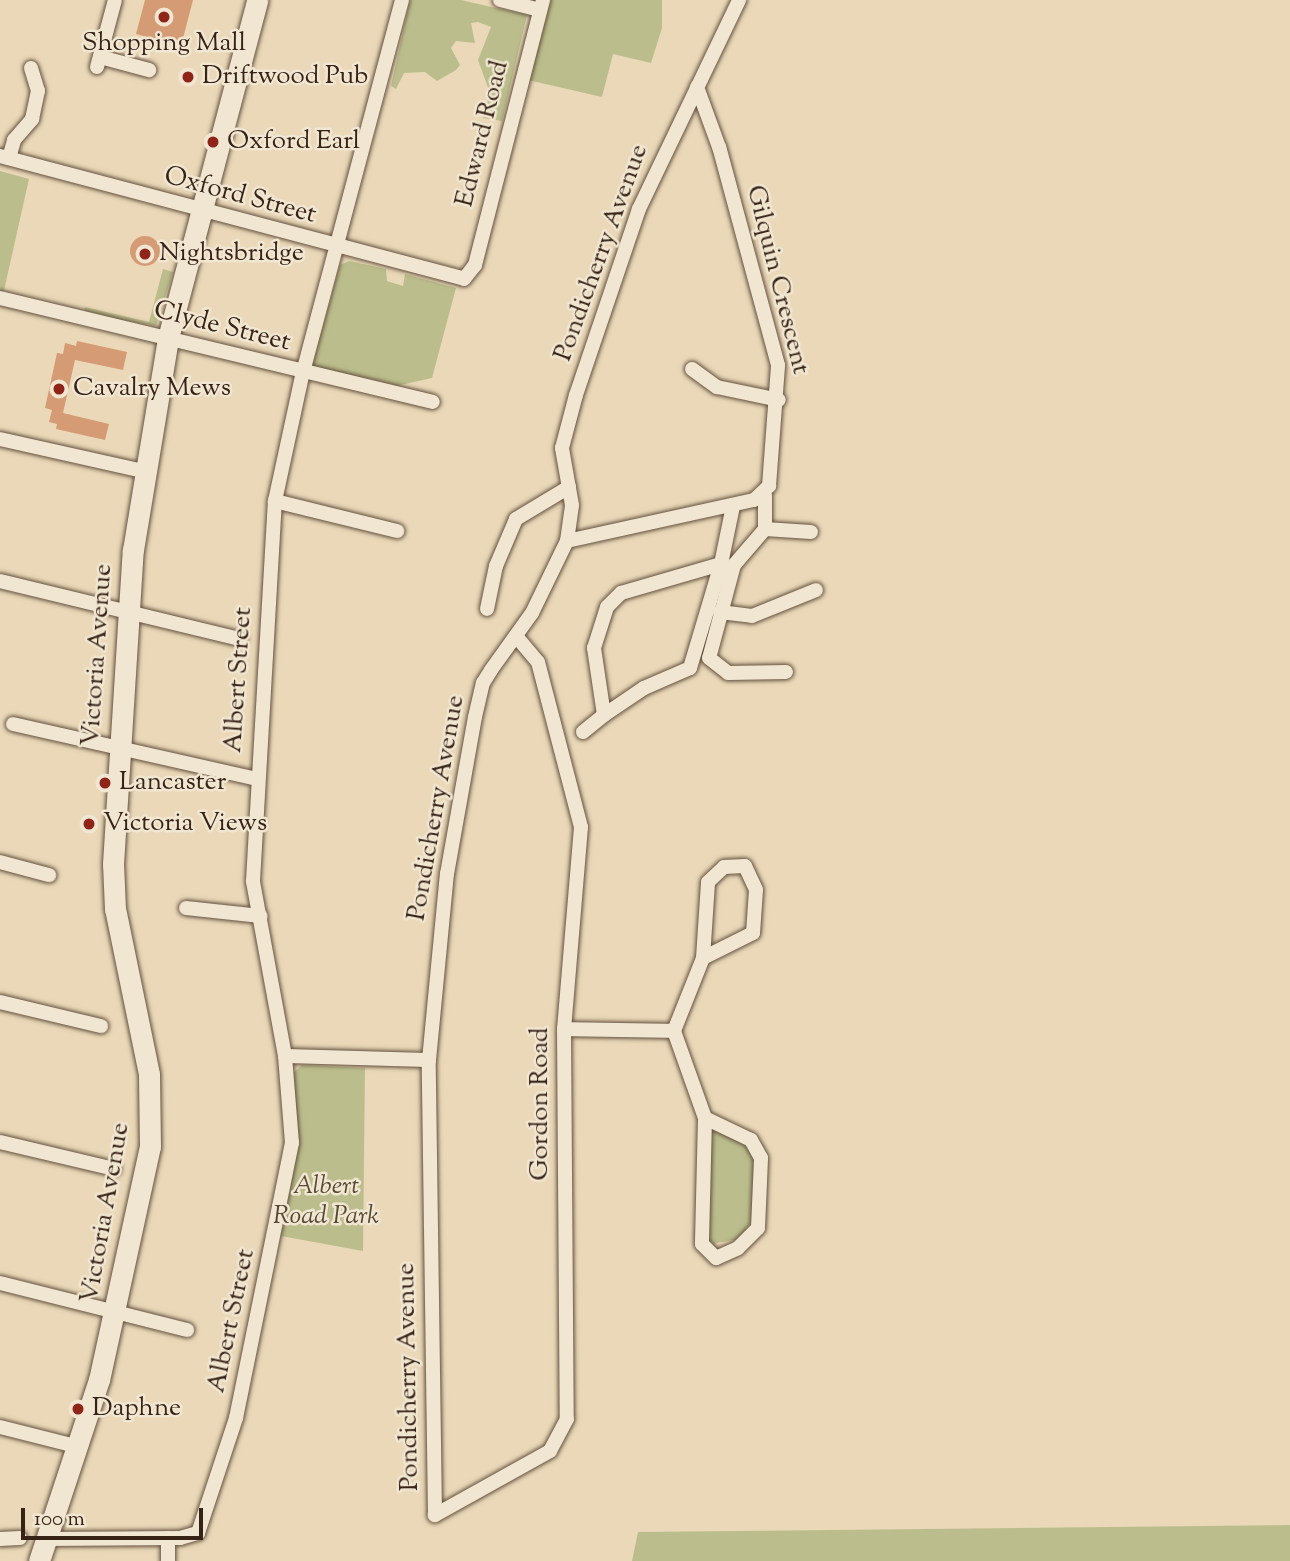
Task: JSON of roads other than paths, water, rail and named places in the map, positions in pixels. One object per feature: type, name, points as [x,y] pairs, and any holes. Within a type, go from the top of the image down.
[{"type":"street","points":[[115,0],[99,62],[149,70]]},
{"type":"street","name":"Victoria Avenue","points":[[39,1561],[79,1447],[117,1311],[148,1157],[152,1112],[149,1074],[115,909],[119,748],[128,610],[143,471],[168,338],[257,0]]},
{"type":"street","name":"Albert Street","points":[[168,1538],[198,1533],[236,1418],[291,1158],[285,1056],[253,881],[275,502],[303,372],[402,0]]},
{"type":"street","points":[[499,0],[541,5]]},
{"type":"street","name":"Pondicherry Avenue","points":[[435,1515],[429,1060],[447,874],[472,730],[483,684],[516,636],[567,541],[572,520],[562,448],[573,407],[639,209],[739,0]]},
{"type":"street","name":"Edward Road","points":[[467,278],[475,265],[541,5]]},
{"type":"street","points":[[4,157],[7,140],[32,119],[38,91],[31,68]]},
{"type":"street","name":"Gilquin Crescent","points":[[697,87],[719,147],[778,365],[779,400],[765,495],[765,529]]},
{"type":"street","name":"Oxford Street","points":[[4,157],[336,248],[467,278]]},
{"type":"street","name":"Clyde Street","points":[[0,298],[433,402]]},
{"type":"street","points":[[692,369],[717,387],[779,400]]},
{"type":"street","points":[[0,439],[143,471]]},
{"type":"street","points":[[487,609],[495,566],[516,519],[569,486]]},
{"type":"street","points":[[567,541],[733,506],[765,495]]},
{"type":"street","points":[[275,502],[397,531]]},
{"type":"street","points":[[583,732],[644,688],[690,668],[721,564],[733,506]]},
{"type":"street","points":[[786,672],[728,673],[712,666],[709,653],[738,555],[765,529],[811,532]]},
{"type":"street","points":[[604,715],[594,648],[607,607],[621,593],[721,564]]},
{"type":"street","points":[[0,581],[240,639]]},
{"type":"street","points":[[720,612],[752,617],[816,590]]},
{"type":"street","name":"Gordon Road","points":[[435,1515],[550,1451],[565,1432],[564,1029],[581,827],[538,662],[516,636]]},
{"type":"street","points":[[13,724],[257,779]]},
{"type":"street","points":[[0,862],[49,875]]},
{"type":"street","points":[[703,958],[753,933],[756,890],[753,873],[745,866],[724,867],[708,882],[703,958],[674,1031],[705,1118],[702,1244],[716,1258],[738,1248],[758,1228],[761,1158],[751,1140],[705,1118]]},
{"type":"street","points":[[186,908],[261,916]]},
{"type":"street","points":[[0,1002],[101,1026]]},
{"type":"street","points":[[564,1029],[674,1031]]},
{"type":"street","points":[[285,1056],[429,1060]]},
{"type":"street","points":[[0,1142],[114,1169]]},
{"type":"street","points":[[0,1283],[187,1329]]},
{"type":"street","points":[[0,1427],[79,1447]]},
{"type":"street","points":[[0,1539],[20,1538]]},
{"type":"street","points":[[47,1539],[168,1538],[168,1561]]},
{"type":"place","name":"Shopping Mall","points":[[164,17]]},
{"type":"place","name":"Driftwood Pub","points":[[188,77]]},
{"type":"place","name":"Oxford Earl","points":[[213,142]]},
{"type":"place","name":"Nightsbridge","points":[[145,254]]},
{"type":"place","name":"Cavalry Mews","points":[[59,389]]},
{"type":"place","name":"Lancaster","points":[[105,783]]},
{"type":"place","name":"Victoria Views","points":[[89,824]]},
{"type":"place","name":"Daphne","points":[[78,1409]]},
{"type":"park label","name":"Albert Road Park","points":[[326,1202]]}]
